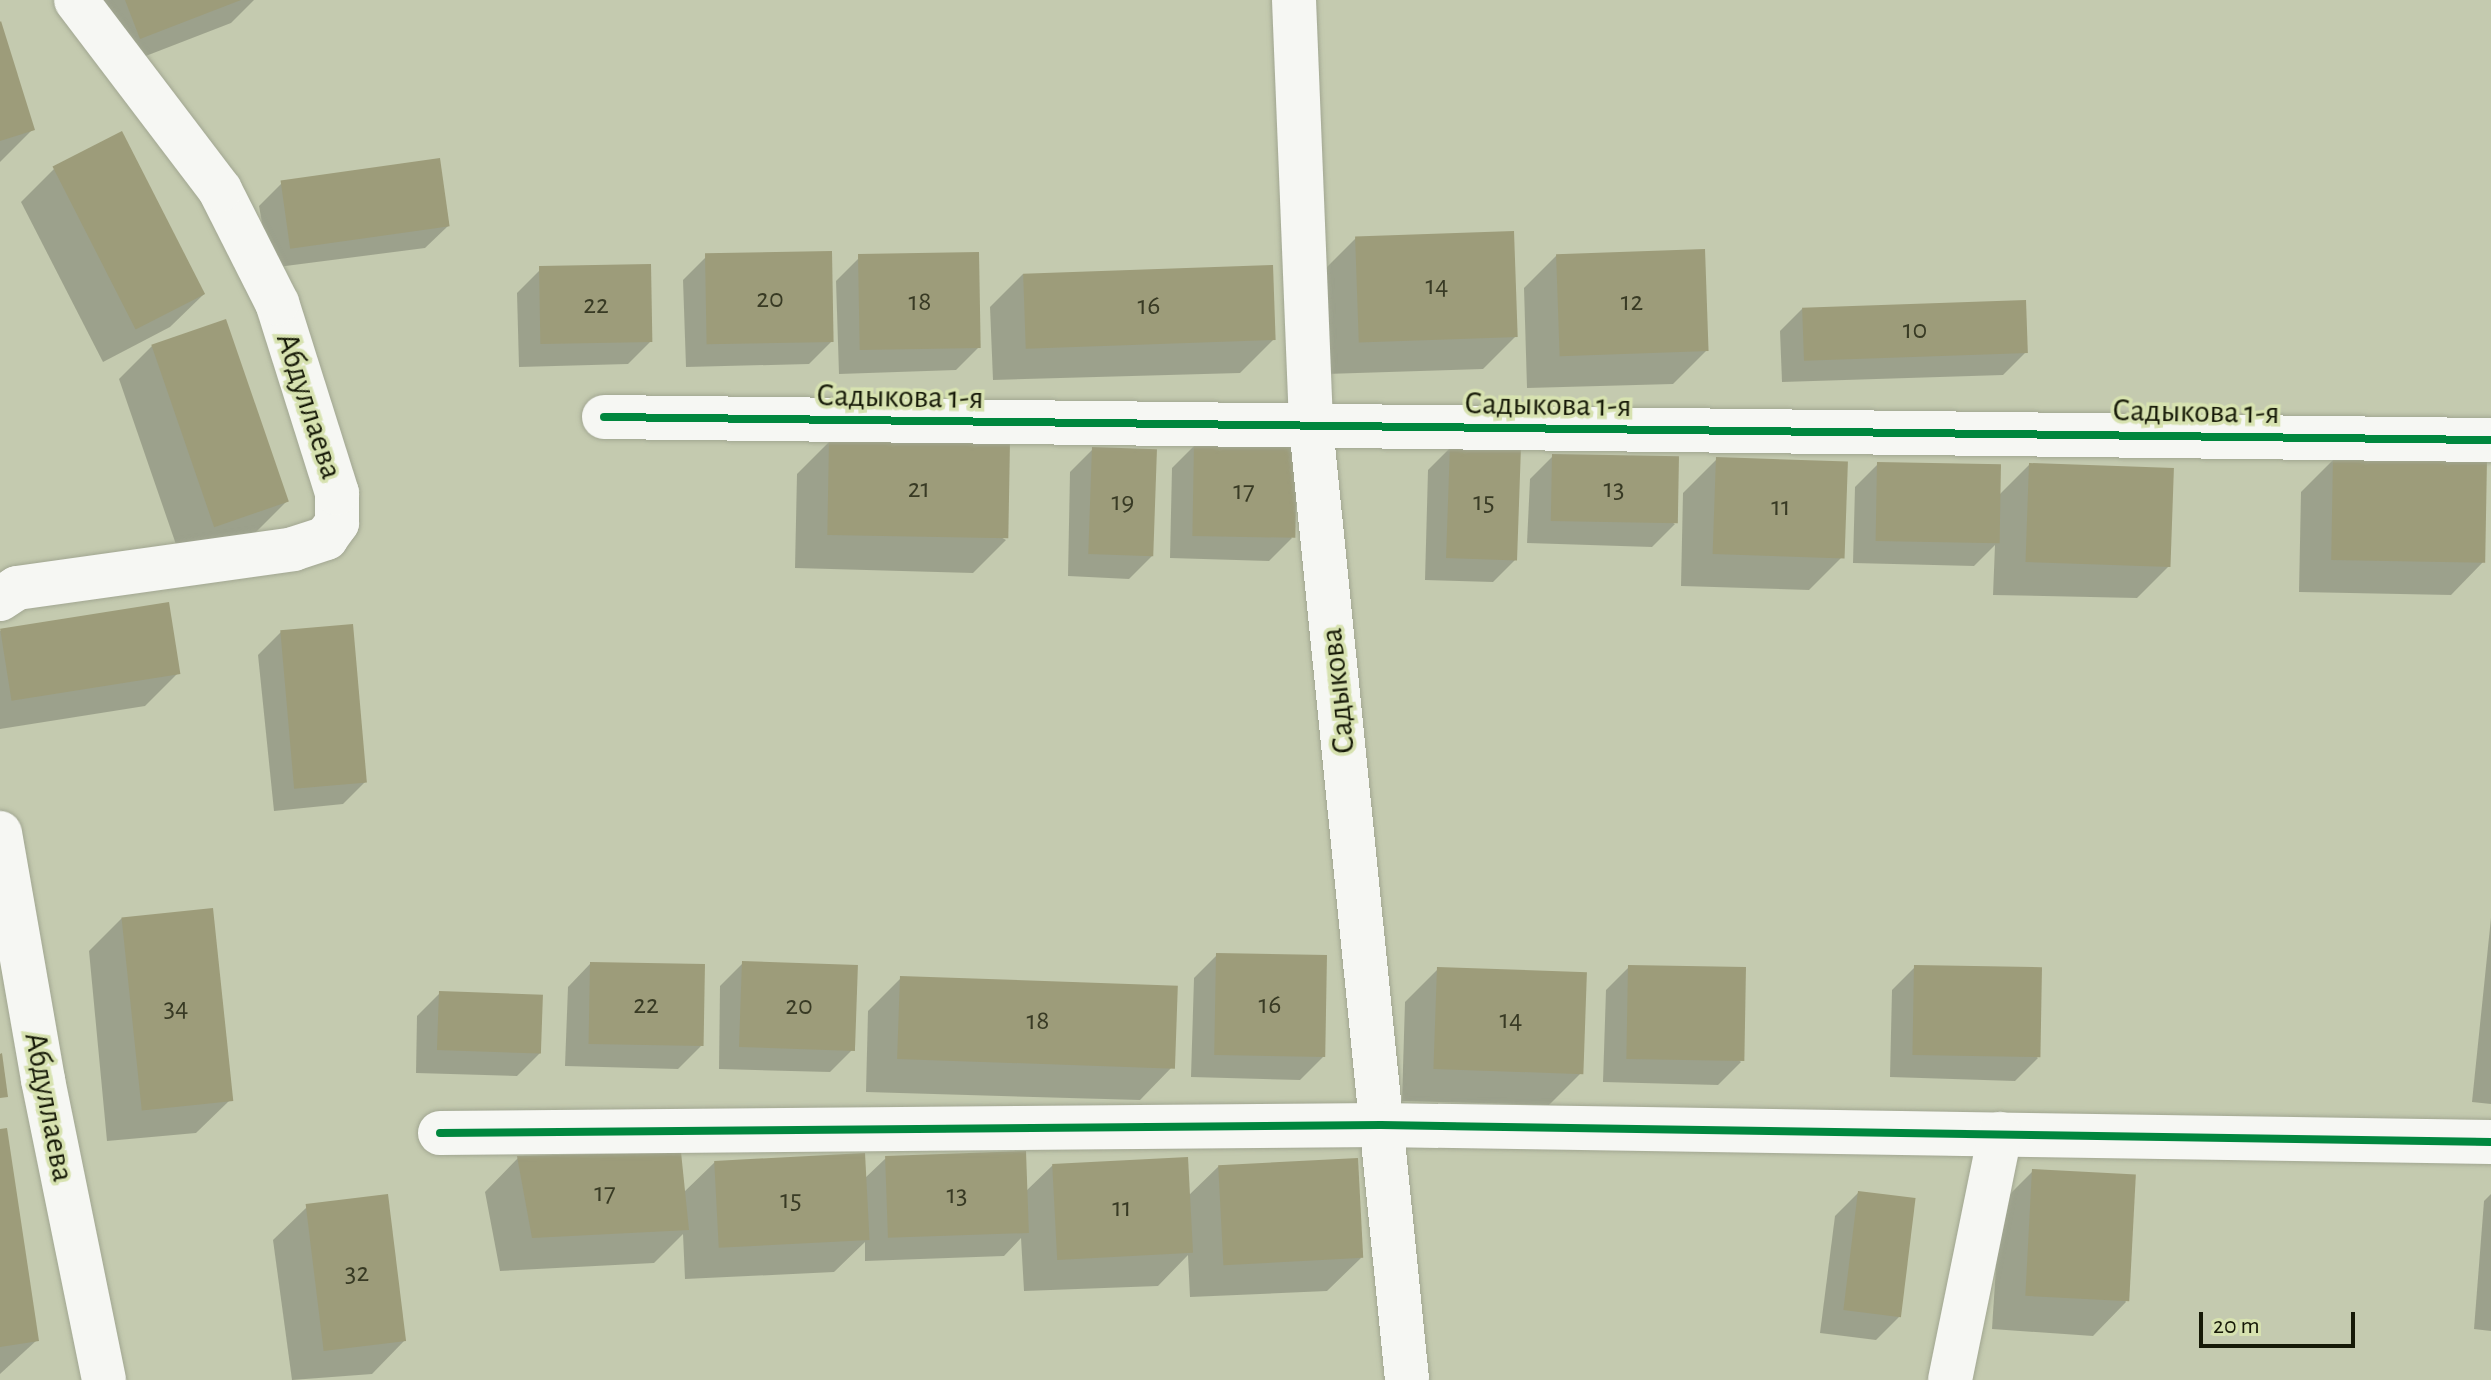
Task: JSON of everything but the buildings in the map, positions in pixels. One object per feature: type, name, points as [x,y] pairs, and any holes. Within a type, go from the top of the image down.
[{"type":"street","name":"Абдуллаева","points":[[0,599],[17,588],[293,549],[326,538],[337,523],[337,493],[277,303],[220,190],[76,0]]},
{"type":"street","name":"Садыкова","points":[[1294,0],[1311,426],[1407,1380]]},
{"type":"street","name":"Садыкова 1-я","points":[[604,417],[2491,440]]},
{"type":"street","name":"Абдуллаева","points":[[0,833],[43,1080],[104,1380]]},
{"type":"street","points":[[440,1133],[1381,1125],[2491,1142]]},
{"type":"street","points":[[1950,1380],[2000,1134]]},
{"type":"cycle path","points":[[604,417],[2491,440]]},
{"type":"cycle path","points":[[440,1133],[1381,1125],[2491,1142]]}]
